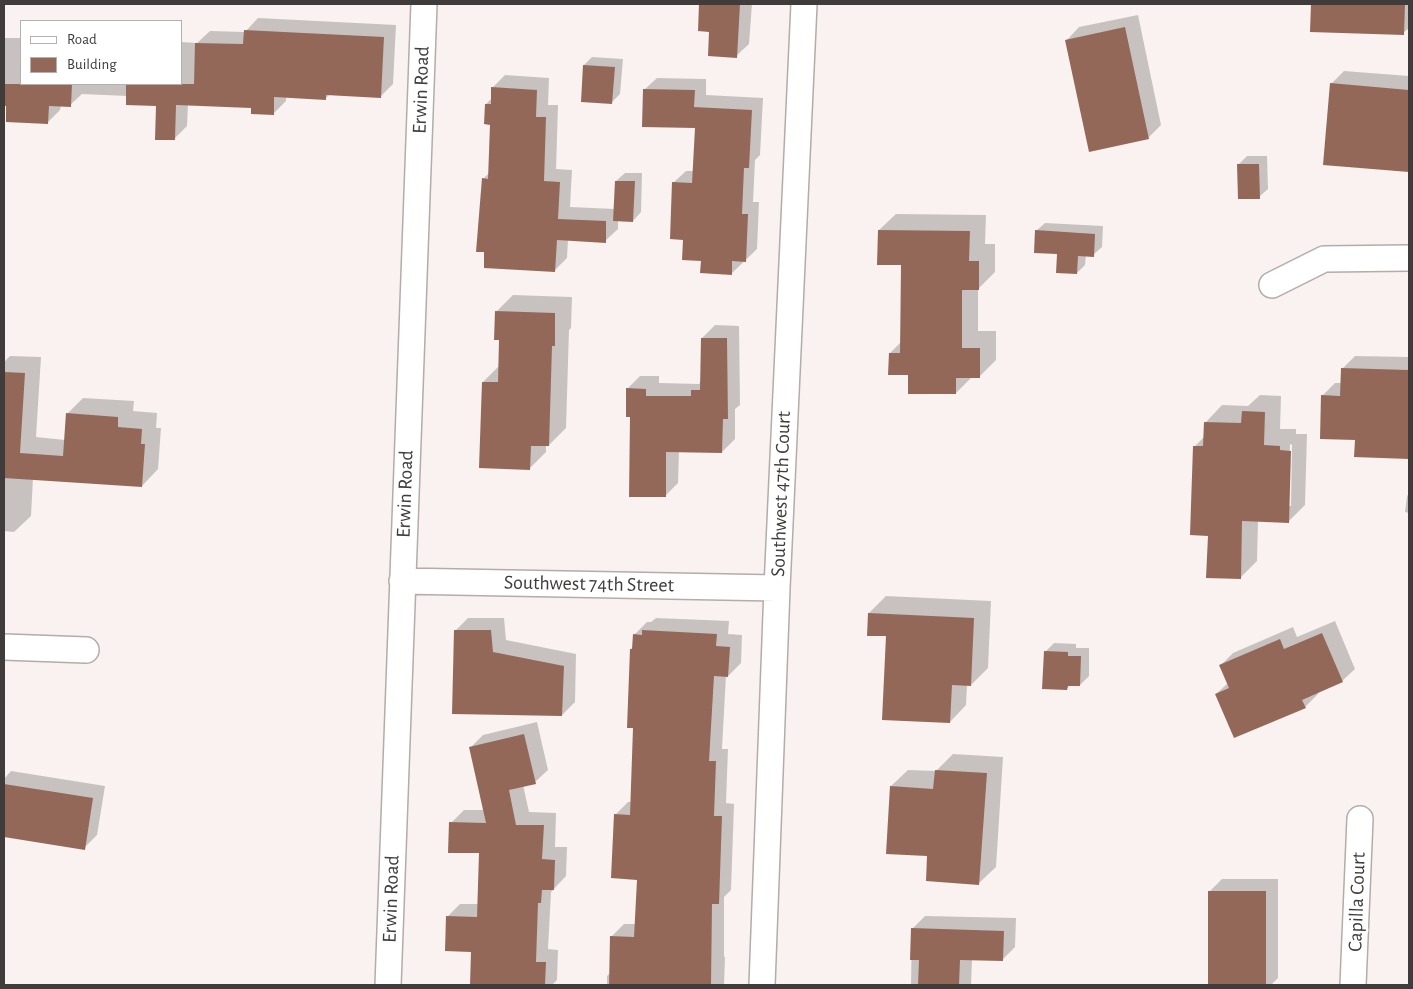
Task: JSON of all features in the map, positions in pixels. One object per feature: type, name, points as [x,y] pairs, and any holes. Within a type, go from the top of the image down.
[{"type":"street","name":"Erwin Road","points":[[388,985],[424,4]]},
{"type":"street","name":"Southwest 47th Court","points":[[762,985],[777,588],[804,4]]},
{"type":"street","points":[[1272,285],[1324,259],[1409,258]]},
{"type":"street","name":"Southwest 74th Street","points":[[402,580],[777,588]]},
{"type":"street","points":[[4,647],[86,650]]},
{"type":"street","name":"Capilla Court","points":[[1353,985],[1360,819]]},
{"type":"building","points":[[699,4],[740,4],[737,58],[708,56],[709,32],[698,31]]},
{"type":"building","points":[[1311,4],[1405,4],[1404,35],[1310,32]]},
{"type":"building","points":[[1125,27],[1149,139],[1089,152],[1065,40]]},
{"type":"building","points":[[244,30],[384,37],[381,98],[326,95],[326,100],[274,97],[274,115],[251,114],[251,108],[176,105],[175,140],[155,140],[156,106],[126,105],[126,85],[194,84],[195,43],[243,44]]},
{"type":"building","points":[[583,65],[615,67],[612,104],[581,102]]},
{"type":"building","points":[[1330,83],[1409,90],[1409,172],[1323,165]]},
{"type":"building","points":[[4,84],[72,85],[71,107],[49,106],[48,124],[6,122],[6,106],[4,106]]},
{"type":"building","points":[[491,87],[537,90],[536,117],[546,117],[544,181],[560,182],[558,219],[606,221],[606,243],[557,240],[555,272],[484,268],[484,252],[476,252],[482,178],[488,179],[490,125],[484,124],[485,104],[491,104]]},
{"type":"building","points":[[643,89],[695,90],[694,107],[752,110],[749,168],[744,168],[742,214],[748,214],[746,262],[732,261],[732,275],[700,273],[701,261],[682,260],[683,240],[670,239],[672,182],[692,183],[695,128],[642,127]]},
{"type":"building","points":[[1237,164],[1259,164],[1260,199],[1238,199]]},
{"type":"building","points":[[615,181],[635,181],[633,222],[613,221]]},
{"type":"building","points":[[878,230],[970,231],[969,261],[979,261],[979,290],[962,290],[962,348],[980,348],[980,378],[956,378],[956,394],[908,394],[908,375],[888,375],[889,353],[900,353],[901,265],[877,265]]},
{"type":"building","points":[[1035,230],[1095,234],[1094,257],[1078,256],[1077,274],[1056,273],[1057,254],[1034,253]]},
{"type":"building","points":[[495,311],[555,313],[555,346],[552,346],[549,446],[531,446],[530,470],[479,468],[482,382],[498,382],[499,340],[494,340]]},
{"type":"building","points":[[701,338],[727,338],[728,419],[723,419],[722,453],[666,452],[666,497],[629,497],[630,417],[626,417],[626,388],[646,389],[646,396],[691,396],[691,390],[700,390]]},
{"type":"building","points":[[1341,368],[1409,370],[1409,459],[1354,457],[1355,440],[1320,439],[1321,395],[1340,396]]},
{"type":"building","points":[[4,372],[25,373],[20,453],[63,456],[66,413],[118,417],[118,427],[142,429],[141,444],[145,444],[142,487],[4,478]]},
{"type":"building","points":[[1242,411],[1265,412],[1264,445],[1280,446],[1280,450],[1291,451],[1289,523],[1242,521],[1241,579],[1206,578],[1208,536],[1190,535],[1193,446],[1203,446],[1204,422],[1241,423]]},
{"type":"building","points":[[868,613],[974,618],[971,686],[952,685],[950,723],[882,720],[886,636],[867,636]]},
{"type":"building","points":[[454,630],[491,630],[493,652],[564,666],[562,716],[452,714]]},
{"type":"building","points":[[642,630],[717,634],[716,646],[730,647],[728,677],[714,676],[709,761],[716,761],[714,816],[722,816],[719,904],[712,904],[711,985],[609,985],[610,936],[634,937],[637,880],[611,878],[614,814],[630,815],[633,728],[627,728],[630,649],[632,649],[633,634],[642,635]]},
{"type":"building","points":[[1322,633],[1343,682],[1302,700],[1306,708],[1234,738],[1215,694],[1229,688],[1219,665],[1280,639],[1284,649]]},
{"type":"building","points":[[1044,651],[1068,652],[1068,656],[1081,656],[1080,686],[1068,686],[1067,690],[1042,689]]},
{"type":"building","points":[[524,734],[536,784],[509,790],[516,825],[544,825],[542,859],[555,860],[554,890],[542,890],[541,903],[538,903],[536,962],[546,962],[545,985],[470,985],[471,952],[445,951],[446,916],[477,917],[479,853],[448,853],[449,822],[486,823],[469,747]]},
{"type":"building","points":[[935,770],[987,773],[979,885],[926,881],[927,856],[886,854],[890,786],[933,789]]},
{"type":"building","points":[[4,784],[93,798],[85,850],[4,837]]},
{"type":"building","points":[[1208,891],[1266,891],[1266,985],[1208,985]]},
{"type":"building","points":[[911,928],[1004,931],[1003,961],[960,960],[959,985],[918,985],[919,960],[910,960]]}]
